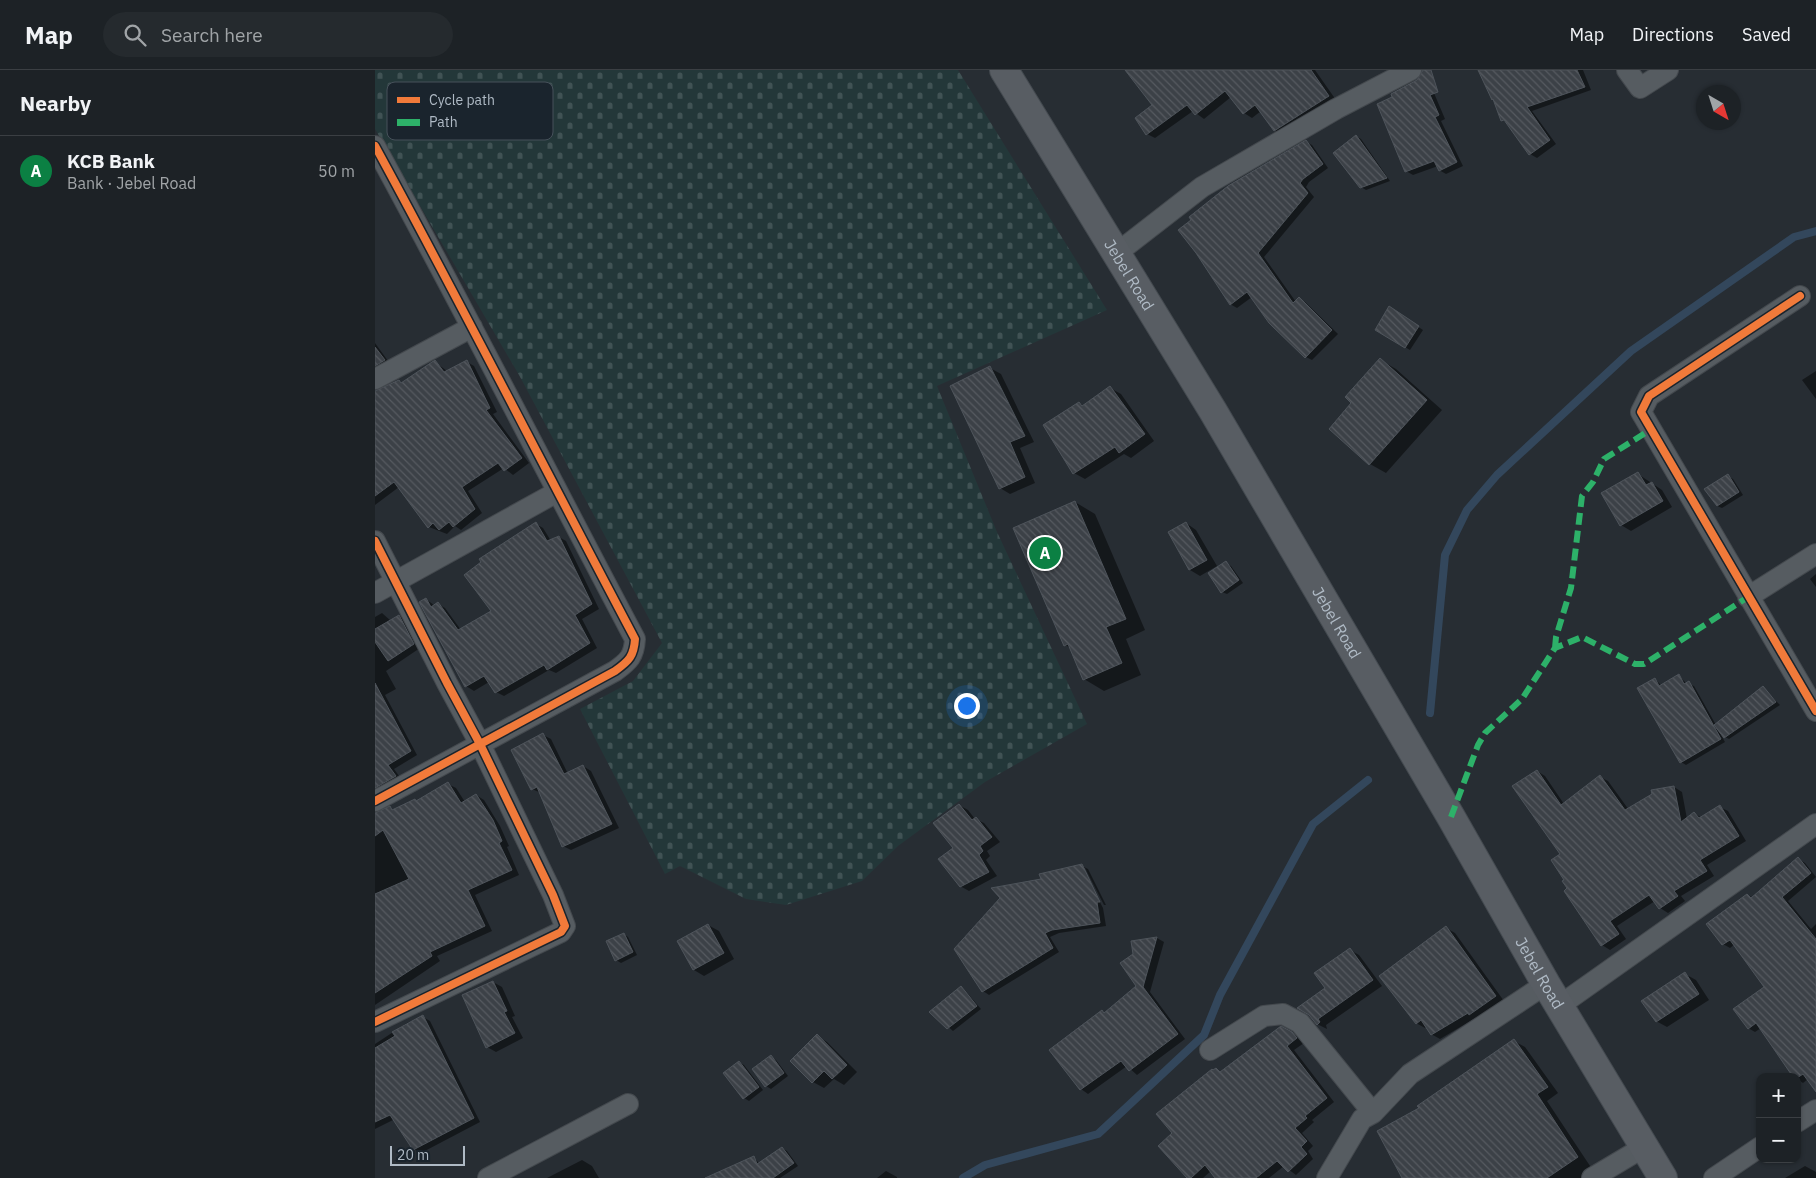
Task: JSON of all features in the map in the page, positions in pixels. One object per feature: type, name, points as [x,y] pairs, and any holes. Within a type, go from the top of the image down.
[{"type":"main road","name":"Jebel Road","points":[[1009,72],[1218,420],[1553,995],[1663,1178]]},
{"type":"street","points":[[1117,253],[1202,188],[1336,109],[1411,70]]},
{"type":"street","points":[[1627,70],[1640,88],[1668,70]]},
{"type":"street","points":[[375,801],[615,671],[629,661],[634,652],[635,639],[557,492],[532,440],[377,153]]},
{"type":"street","points":[[1800,296],[1649,396],[1641,412],[1816,711]]},
{"type":"street","points":[[375,379],[472,327]]},
{"type":"street","points":[[375,593],[557,492]]},
{"type":"street","points":[[375,541],[480,744],[553,895],[565,926],[561,932],[375,1022]]},
{"type":"street","points":[[1748,597],[1816,554]]},
{"type":"street","points":[[1327,1178],[1362,1120],[1373,1113],[1410,1074],[1553,995],[1816,824]]},
{"type":"street","points":[[1210,1050],[1264,1016],[1283,1014],[1300,1024],[1373,1113]]},
{"type":"street","points":[[488,1178],[629,1104]]},
{"type":"street","points":[[1801,1119],[1816,1110]]},
{"type":"street","points":[[1592,1178],[1644,1147]]},
{"type":"street","points":[[1714,1178],[1756,1151]]},
{"type":"green space","points":[[375,70],[958,70],[1107,310],[937,386],[997,532],[1087,724],[985,782],[898,846],[862,881],[786,905],[746,899],[680,866],[665,874],[580,709],[633,681],[662,643],[519,375],[375,129]]},
{"type":"building","points":[[1125,70],[1311,70],[1329,96],[1274,131],[1255,105],[1243,114],[1225,91],[1195,115],[1187,105],[1146,135],[1135,118],[1152,105]]},
{"type":"building","points":[[1423,70],[1431,70],[1438,92],[1430,95],[1439,115],[1435,117],[1457,162],[1439,171],[1434,161],[1405,172],[1377,104],[1392,97],[1391,94],[1417,80]]},
{"type":"building","points":[[1478,70],[1577,70],[1585,87],[1527,107],[1550,140],[1529,155],[1504,120],[1501,121],[1493,99]]},
{"type":"building","points":[[1356,135],[1387,178],[1360,188],[1333,153]]},
{"type":"building","points":[[1306,140],[1323,164],[1300,183],[1308,193],[1258,253],[1293,303],[1299,297],[1332,330],[1305,358],[1269,323],[1247,292],[1230,305],[1196,253],[1178,230],[1191,220],[1189,217],[1228,186]]},
{"type":"building","points":[[1389,306],[1419,326],[1405,348],[1375,330]]},
{"type":"building","points":[[375,347],[385,360],[375,366]]},
{"type":"building","points":[[1380,358],[1427,400],[1369,465],[1329,429],[1351,403],[1345,397]]},
{"type":"building","points":[[435,360],[444,372],[467,360],[490,408],[486,410],[522,458],[504,471],[498,463],[462,487],[475,509],[453,527],[449,522],[439,530],[433,523],[428,528],[394,482],[375,496],[375,391],[399,380],[401,383]]},
{"type":"building","points":[[990,366],[1025,436],[1010,442],[1025,477],[999,489],[950,386]]},
{"type":"building","points":[[1110,386],[1145,434],[1119,453],[1115,447],[1073,474],[1043,425],[1079,402],[1082,406]]},
{"type":"building","points":[[1638,472],[1646,485],[1652,482],[1663,501],[1620,526],[1601,493]]},
{"type":"building","points":[[1728,474],[1739,492],[1717,506],[1704,489]]},
{"type":"building","points":[[1075,501],[1126,619],[1106,627],[1122,663],[1083,680],[1068,644],[1064,646],[1013,528]]},
{"type":"building","points":[[536,522],[547,541],[559,536],[592,604],[575,615],[590,643],[547,670],[544,665],[495,693],[484,676],[465,687],[419,602],[426,598],[431,607],[438,602],[458,630],[491,611],[464,575],[481,562],[479,559]]},
{"type":"building","points":[[1186,522],[1207,560],[1189,570],[1168,532]]},
{"type":"building","points":[[1226,561],[1239,580],[1221,593],[1208,573]]},
{"type":"building","points":[[399,615],[414,644],[388,661],[375,642],[375,629]]},
{"type":"building","points":[[1679,674],[1684,684],[1689,681],[1721,739],[1680,763],[1637,688],[1655,678],[1659,686]]},
{"type":"building","points":[[375,683],[411,751],[388,765],[396,776],[375,788]]},
{"type":"building","points":[[1763,686],[1776,702],[1724,738],[1714,725]]},
{"type":"building","points":[[543,733],[564,774],[583,765],[612,824],[562,847],[537,787],[531,790],[511,750]]},
{"type":"building","points":[[1537,770],[1561,805],[1600,775],[1625,810],[1652,794],[1651,790],[1674,786],[1681,822],[1694,812],[1699,818],[1720,805],[1739,836],[1700,860],[1707,871],[1674,891],[1678,896],[1659,909],[1649,895],[1610,921],[1619,934],[1601,946],[1564,891],[1567,888],[1562,881],[1564,880],[1551,860],[1560,854],[1512,786]]},
{"type":"building","points":[[448,782],[461,803],[476,794],[493,820],[502,841],[499,843],[512,870],[468,890],[485,926],[430,952],[432,956],[375,993],[375,894],[409,879],[383,830],[375,836],[375,813],[390,806],[392,810],[415,799],[416,801]]},
{"type":"building","points":[[959,804],[972,820],[976,817],[992,837],[980,846],[983,851],[979,855],[989,872],[960,887],[938,859],[953,848],[933,823]]},
{"type":"building","points":[[1798,857],[1811,873],[1782,897],[1816,939],[1816,1092],[1803,1074],[1790,1073],[1756,1023],[1748,1029],[1733,1009],[1764,987],[1730,940],[1722,945],[1706,924],[1747,894],[1751,898]]},
{"type":"building","points":[[1082,864],[1100,902],[1097,902],[1100,923],[1052,930],[1045,933],[1053,948],[982,992],[954,949],[1000,898],[991,888],[1041,879],[1039,874]]},
{"type":"building","points":[[708,924],[724,953],[693,970],[677,941]]},
{"type":"building","points":[[1446,926],[1496,996],[1469,1015],[1468,1013],[1431,1035],[1421,1020],[1416,1024],[1379,976]]},
{"type":"building","points":[[624,933],[633,952],[615,961],[606,941]]},
{"type":"building","points":[[1157,937],[1143,987],[1178,1034],[1129,1071],[1121,1061],[1080,1090],[1049,1050],[1102,1010],[1104,1013],[1136,986],[1120,963],[1133,954],[1131,941]]},
{"type":"building","points":[[1350,948],[1373,980],[1318,1019],[1320,1022],[1317,1025],[1309,1015],[1297,1008],[1325,988],[1314,973]]},
{"type":"building","points":[[1685,972],[1699,994],[1656,1022],[1641,1001]]},
{"type":"building","points":[[493,981],[507,1011],[504,1012],[515,1033],[486,1048],[462,995]]},
{"type":"building","points":[[961,986],[977,1006],[947,1029],[929,1012]]},
{"type":"building","points":[[423,1015],[474,1118],[413,1150],[390,1115],[375,1122],[375,1048],[395,1036],[392,1032]]},
{"type":"building","points":[[1281,1026],[1292,1032],[1297,1038],[1287,1046],[1327,1098],[1305,1116],[1307,1118],[1295,1128],[1307,1141],[1301,1147],[1307,1154],[1288,1172],[1277,1161],[1256,1178],[1215,1178],[1205,1165],[1191,1178],[1187,1178],[1158,1146],[1172,1133],[1156,1114],[1212,1069],[1216,1068],[1220,1072]]},
{"type":"building","points":[[817,1034],[847,1065],[832,1079],[824,1071],[812,1083],[790,1061]]},
{"type":"building","points":[[1514,1039],[1548,1087],[1537,1094],[1578,1157],[1547,1178],[1402,1178],[1377,1131],[1419,1108],[1417,1106]]},
{"type":"building","points":[[771,1055],[784,1073],[765,1087],[752,1069]]},
{"type":"building","points":[[739,1061],[759,1087],[743,1099],[723,1073]]},
{"type":"building","points":[[782,1147],[794,1163],[773,1178],[705,1178],[754,1156],[757,1164]]},
{"type":"waterway","points":[[1430,713],[1445,555],[1467,510],[1497,475],[1631,351],[1794,237],[1816,231]]},
{"type":"waterway","points":[[963,1178],[985,1165],[1098,1134],[1204,1035],[1220,995],[1313,824],[1368,780]]},
{"type":"marked path","points":[[1555,648],[1556,637],[1571,588],[1582,496],[1593,482],[1604,459],[1650,430]]},
{"type":"marked path","points":[[1451,817],[1478,745],[1485,733],[1522,699],[1555,648],[1582,637],[1635,664],[1644,664],[1748,597]]},
{"type":"cycle path","points":[[375,146],[635,639],[630,658],[615,671],[375,801]]},
{"type":"cycle path","points":[[1800,296],[1649,396],[1641,412],[1816,711]]},
{"type":"cycle path","points":[[375,541],[480,744],[553,895],[565,926],[561,932],[375,1022]]},
{"type":"place","name":"KCB Bank","points":[[1045,553]]}]
